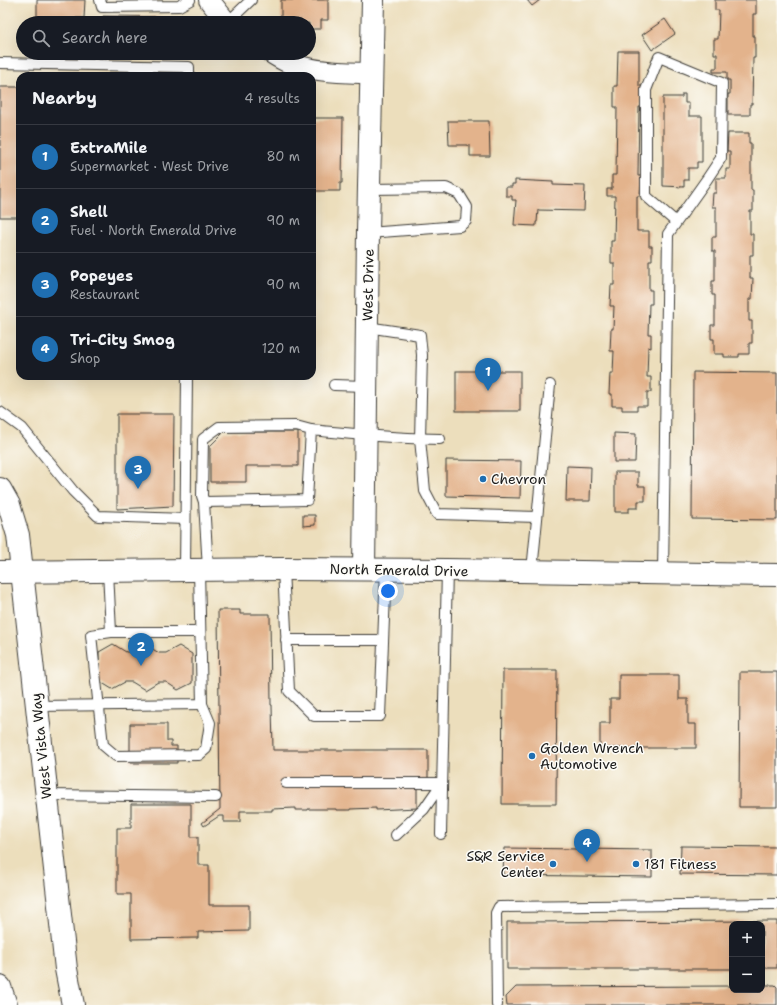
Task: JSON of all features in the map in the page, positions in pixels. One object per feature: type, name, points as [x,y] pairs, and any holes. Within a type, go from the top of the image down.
[{"type":"main road","name":"West Drive","points":[[364,570],[368,233],[373,0]]},
{"type":"main road","name":"West Vista Way","points":[[0,489],[8,505],[18,535],[66,969],[73,1005]]},
{"type":"main road","name":"North Emerald Drive","points":[[0,572],[283,569],[777,575]]},
{"type":"main road","points":[[0,987],[6,1005]]},
{"type":"street","points":[[209,0],[222,16]]},
{"type":"street","points":[[283,60],[306,72]]},
{"type":"street","points":[[316,72],[372,73]]},
{"type":"lane","points":[[100,0],[102,7],[179,6],[190,0]]},
{"type":"lane","points":[[235,16],[251,0]]},
{"type":"lane","points":[[663,573],[668,234],[721,158],[722,83],[659,57],[646,90],[646,196],[676,222]]},
{"type":"lane","points":[[0,63],[189,67],[189,72]]},
{"type":"lane","points":[[86,65],[86,72]]},
{"type":"lane","points":[[368,233],[460,226],[466,220],[467,207],[459,194],[446,188],[370,189]]},
{"type":"lane","points":[[367,327],[420,334],[422,355],[420,439],[424,491],[437,514],[537,517]]},
{"type":"lane","points":[[187,380],[185,519],[197,570]]},
{"type":"lane","points":[[334,385],[366,386]]},
{"type":"lane","points":[[532,571],[550,385]]},
{"type":"lane","points":[[0,412],[22,428],[73,491],[98,516],[185,519]]},
{"type":"lane","points":[[200,632],[111,632],[91,635],[102,745],[116,756],[199,755],[206,749],[210,723],[202,704],[200,632],[197,570],[204,502],[202,496],[203,439],[219,427],[296,426],[311,430],[366,435],[440,439]]},
{"type":"lane","points":[[204,502],[307,500],[311,430]]},
{"type":"lane","points":[[283,569],[289,691],[314,716],[380,716],[386,570]]},
{"type":"lane","points":[[441,834],[447,570]]},
{"type":"lane","points":[[108,571],[111,632]]},
{"type":"lane","points":[[286,640],[383,640]]},
{"type":"lane","points":[[37,706],[202,704]]},
{"type":"lane","points":[[286,783],[442,783]]},
{"type":"lane","points":[[396,835],[424,809],[442,783]]},
{"type":"lane","points":[[47,795],[216,797]]},
{"type":"lane","points":[[497,1005],[496,913],[499,908],[777,904]]},
{"type":"building","points":[[37,0],[85,0],[84,16],[37,16]]},
{"type":"building","points":[[281,0],[328,0],[328,20],[321,20],[321,29],[316,29],[316,16],[281,16]]},
{"type":"building","points":[[527,0],[540,0],[532,6]]},
{"type":"building","points":[[715,0],[756,0],[756,14],[753,14],[755,58],[753,58],[752,104],[750,104],[750,115],[728,115],[730,80],[727,80],[727,72],[713,72],[713,68],[717,68],[717,54],[714,54],[714,39],[718,39],[719,10],[715,10]]},
{"type":"building","points":[[665,19],[675,34],[652,50],[642,35]]},
{"type":"building","points":[[618,51],[639,51],[639,86],[642,86],[641,107],[639,107],[638,176],[641,176],[640,196],[637,196],[637,231],[649,231],[649,246],[652,246],[652,260],[649,260],[649,290],[652,290],[652,304],[649,304],[648,334],[651,334],[651,348],[648,347],[647,377],[651,377],[651,392],[647,392],[647,406],[637,406],[637,410],[622,410],[622,406],[612,406],[612,394],[609,394],[610,373],[613,373],[614,351],[610,351],[614,306],[610,306],[611,285],[614,285],[614,263],[611,263],[611,241],[614,241],[615,196],[607,196],[607,189],[612,189],[612,175],[616,175],[617,107],[614,107],[614,86],[617,86]]},
{"type":"building","points":[[0,87],[16,87],[16,217],[0,217]]},
{"type":"building","points":[[682,94],[685,94],[685,103],[689,103],[689,116],[702,116],[702,162],[697,162],[697,168],[688,168],[688,180],[684,180],[684,187],[663,186],[663,97],[682,97]]},
{"type":"building","points":[[316,118],[343,118],[342,183],[340,183],[340,191],[316,191]]},
{"type":"building","points":[[448,121],[489,121],[490,156],[470,156],[470,146],[449,145]]},
{"type":"building","points":[[728,133],[749,133],[749,143],[751,143],[751,190],[753,190],[753,211],[750,211],[750,234],[753,234],[753,255],[750,255],[750,278],[753,278],[752,299],[749,299],[749,321],[752,321],[752,343],[749,343],[749,354],[739,354],[739,357],[724,357],[724,354],[714,354],[714,339],[711,339],[711,325],[715,325],[715,295],[712,295],[712,281],[715,281],[715,251],[712,251],[712,237],[716,237],[716,207],[712,207],[713,193],[716,193],[716,178],[726,178],[726,169],[730,169],[730,151],[727,151]]},
{"type":"building","points":[[515,180],[553,182],[553,185],[585,186],[584,211],[538,210],[536,226],[514,225],[516,200],[512,200],[512,196],[506,196],[506,187],[512,187],[512,184],[515,184]]},
{"type":"building","points":[[456,371],[520,371],[520,411],[456,411]]},
{"type":"building","points":[[693,372],[777,373],[777,520],[692,519]]},
{"type":"building","points":[[117,414],[174,414],[173,506],[117,509]]},
{"type":"building","points":[[224,432],[298,432],[298,466],[246,466],[246,482],[210,482],[210,446]]},
{"type":"building","points":[[614,433],[636,434],[635,462],[614,462]]},
{"type":"building","name":"Chevron","points":[[446,460],[521,461],[520,498],[446,496]]},
{"type":"building","points":[[567,466],[591,467],[590,501],[566,501]]},
{"type":"building","points":[[615,472],[638,472],[638,486],[645,486],[645,501],[638,501],[638,508],[629,508],[629,512],[615,512]]},
{"type":"building","points":[[303,515],[315,515],[315,525],[303,526]]},
{"type":"building","points":[[218,610],[240,610],[240,614],[270,614],[273,750],[428,750],[428,787],[417,787],[417,808],[376,810],[376,808],[350,810],[295,810],[295,808],[272,809],[272,811],[240,811],[240,822],[224,822],[224,816],[219,816],[204,826],[202,823],[220,809]]},
{"type":"building","points":[[113,644],[126,652],[133,652],[146,645],[159,653],[166,653],[179,646],[192,654],[192,683],[178,690],[166,682],[158,682],[145,690],[132,682],[125,682],[112,689],[99,681],[99,652]]},
{"type":"building","points":[[503,670],[557,670],[556,804],[502,804]]},
{"type":"building","points":[[740,672],[777,672],[777,807],[739,807]]},
{"type":"building","points":[[619,675],[679,675],[679,699],[688,699],[688,724],[696,724],[696,748],[600,748],[600,723],[610,723],[610,699],[619,699]]},
{"type":"building","points":[[130,724],[167,724],[167,741],[171,741],[171,746],[177,746],[177,763],[130,763]]},
{"type":"building","points":[[131,804],[191,804],[191,837],[198,837],[198,865],[209,865],[209,905],[249,905],[249,931],[198,932],[198,938],[131,939],[131,894],[117,894],[117,828],[131,828]]},
{"type":"building","points":[[681,846],[777,847],[777,875],[680,874]]},
{"type":"building","points":[[504,848],[652,850],[652,877],[503,875]]},
{"type":"building","points":[[729,921],[729,969],[507,969],[507,922]]},
{"type":"building","points":[[765,921],[777,921],[777,968],[765,968]]},
{"type":"building","points":[[765,985],[775,985],[777,987],[777,1005],[507,1005],[506,997],[516,987],[729,986],[729,993],[765,993]]},
{"type":"place","name":"ExtraMile","points":[[488,391]]},
{"type":"place","name":"Chevron","points":[[483,479]]},
{"type":"place","name":"Popeyes","points":[[138,489]]},
{"type":"place","name":"Shell","points":[[141,666]]},
{"type":"place","name":"Golden Wrench Automotive","points":[[532,756]]},
{"type":"place","name":"Tri-City Smog","points":[[587,862]]},
{"type":"place","name":"S&R Service Center","points":[[553,864]]},
{"type":"place","name":"181 Fitness","points":[[636,864]]}]
